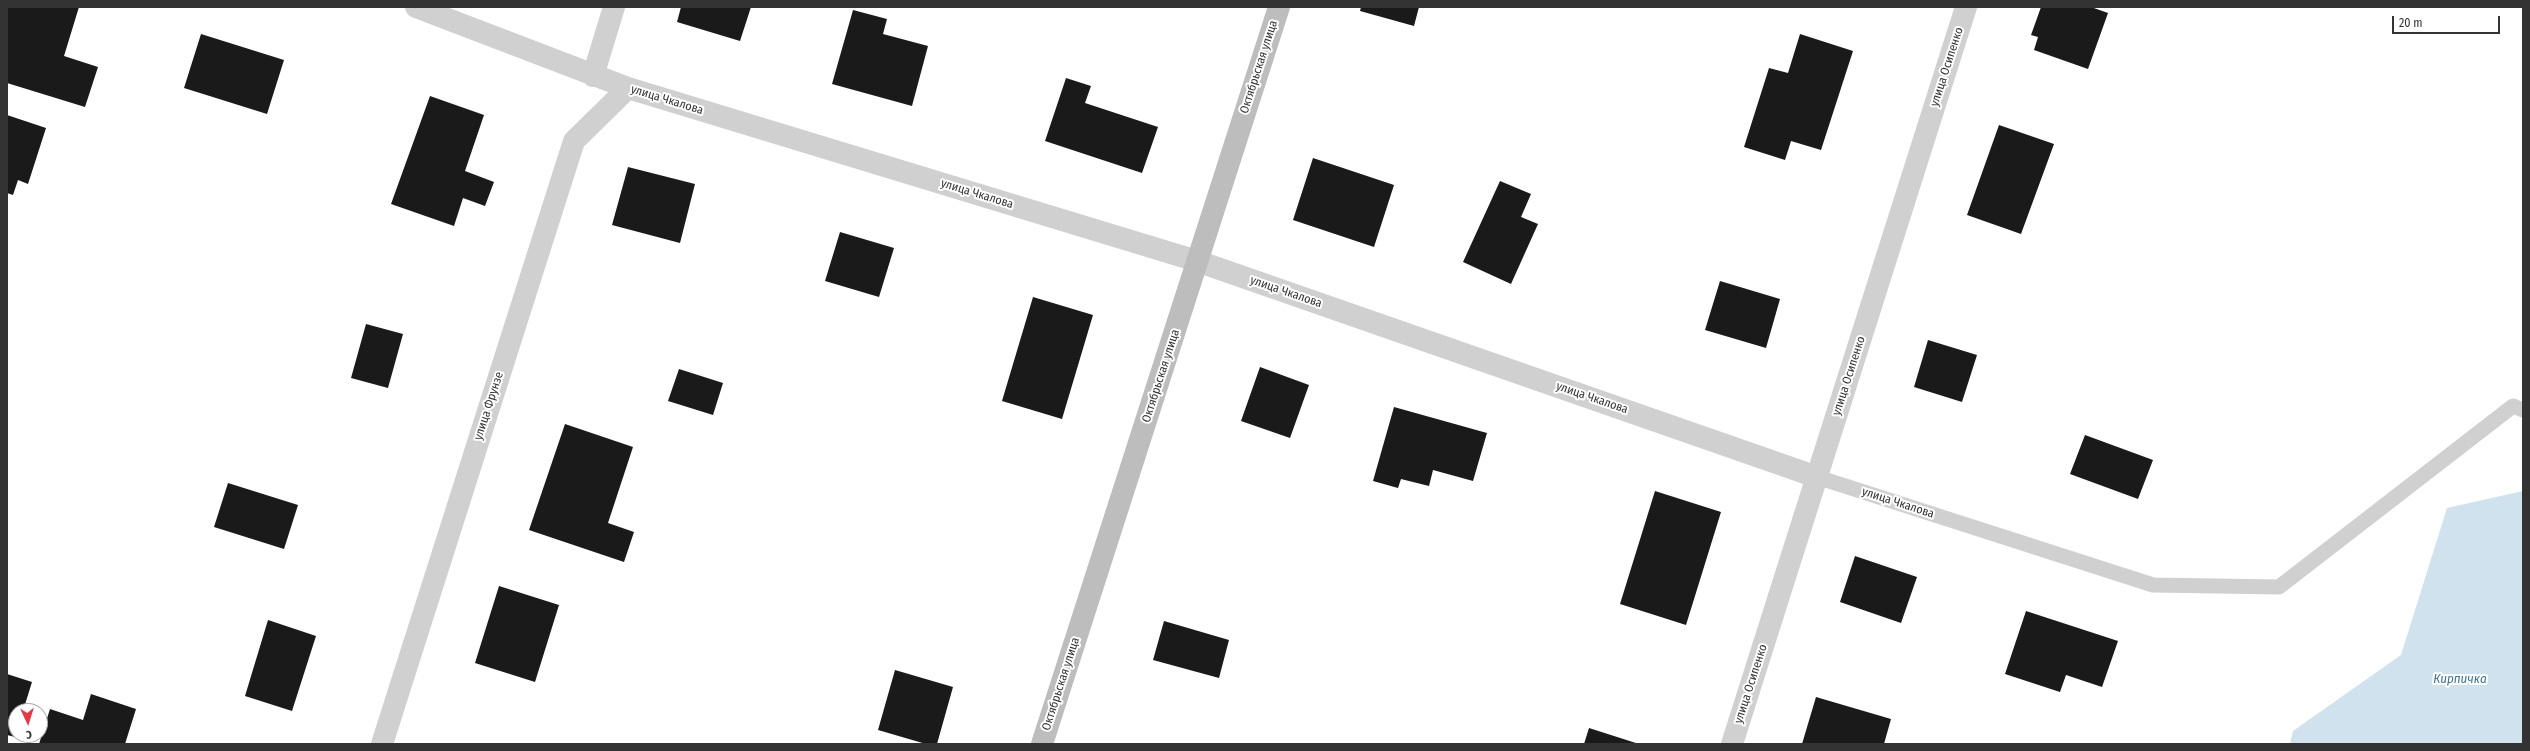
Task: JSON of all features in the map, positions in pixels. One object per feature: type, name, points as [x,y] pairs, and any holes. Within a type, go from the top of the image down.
[{"type":"street","name":"улица Чкалова","points":[[416,7],[593,76],[628,88],[1198,261],[1817,477]]},
{"type":"street","points":[[593,76],[614,7]]},
{"type":"street","name":"Октябрьская улица","points":[[1042,744],[1279,7]]},
{"type":"street","name":"улица Осипенко","points":[[1732,744],[1966,7]]},
{"type":"street","name":"улица Фрунзе","points":[[382,744],[574,141],[628,88]]},
{"type":"lane","name":"улица Чкалова","points":[[1817,477],[2153,585],[2279,587],[2513,406],[2523,410]]},
{"type":"water","name":"Кирпичка","points":[[2523,491],[2523,744],[2290,744],[2293,731],[2401,655],[2447,508]]},
{"type":"building","points":[[7,7],[79,7],[64,56],[98,67],[85,107],[7,83]]},
{"type":"building","points":[[681,7],[751,7],[740,41],[677,22]]},
{"type":"building","points":[[1361,7],[1419,7],[1414,26],[1360,11]]},
{"type":"building","points":[[2041,7],[2091,7],[2108,13],[2088,69],[2034,50],[2038,37],[2031,35]]},
{"type":"building","points":[[853,10],[887,19],[883,34],[928,46],[912,106],[832,84]]},
{"type":"building","points":[[201,34],[284,60],[267,114],[184,88]]},
{"type":"building","points":[[1800,34],[1853,51],[1821,150],[1791,141],[1785,160],[1744,147],[1769,68],[1788,73]]},
{"type":"building","points":[[1066,78],[1091,86],[1085,103],[1158,127],[1142,173],[1045,141]]},
{"type":"building","points":[[430,96],[484,115],[465,171],[494,182],[485,206],[463,198],[454,226],[391,204]]},
{"type":"building","points":[[7,115],[46,128],[28,184],[18,180],[13,195],[7,193]]},
{"type":"building","points":[[1999,125],[2054,144],[2021,234],[1967,215]]},
{"type":"building","points":[[1313,158],[1394,185],[1374,247],[1293,220]]},
{"type":"building","points":[[628,167],[695,184],[680,243],[612,225]]},
{"type":"building","points":[[1500,181],[1531,194],[1521,217],[1538,224],[1511,284],[1463,262]]},
{"type":"building","points":[[840,232],[894,248],[879,297],[825,281]]},
{"type":"building","points":[[1720,281],[1780,299],[1766,348],[1705,330]]},
{"type":"building","points":[[1033,297],[1093,315],[1062,419],[1002,401]]},
{"type":"building","points":[[366,324],[403,334],[388,388],[351,378]]},
{"type":"building","points":[[1928,340],[1977,355],[1962,402],[1914,387]]},
{"type":"building","points":[[1260,367],[1309,385],[1290,438],[1241,421]]},
{"type":"building","points":[[679,369],[723,383],[713,415],[668,401]]},
{"type":"building","points":[[1394,407],[1487,433],[1473,481],[1433,470],[1429,486],[1401,479],[1398,488],[1373,481]]},
{"type":"building","points":[[565,424],[633,447],[608,523],[634,532],[624,562],[529,530]]},
{"type":"building","points":[[2085,435],[2153,460],[2138,499],[2070,474]]},
{"type":"building","points":[[228,483],[298,505],[284,549],[214,527]]},
{"type":"building","points":[[1655,491],[1721,512],[1686,625],[1620,604]]},
{"type":"building","points":[[1855,556],[1917,577],[1901,623],[1840,602]]},
{"type":"building","points":[[499,586],[559,605],[535,682],[475,663]]},
{"type":"building","points":[[2026,611],[2118,641],[2102,687],[2066,675],[2060,692],[2005,674]]},
{"type":"building","points":[[268,620],[316,636],[292,711],[245,696]]},
{"type":"building","points":[[1164,621],[1229,640],[1219,678],[1153,660]]},
{"type":"building","points":[[895,670],[953,687],[937,744],[926,744],[878,730]]},
{"type":"building","points":[[7,674],[32,682],[25,703],[8,703],[7,735]]},
{"type":"building","points":[[91,694],[136,709],[125,744],[39,744],[48,743],[48,715],[50,709],[83,720]]},
{"type":"building","points":[[1816,697],[1891,719],[1884,744],[1802,744]]},
{"type":"building","points":[[1589,728],[1639,744],[1584,744]]}]
